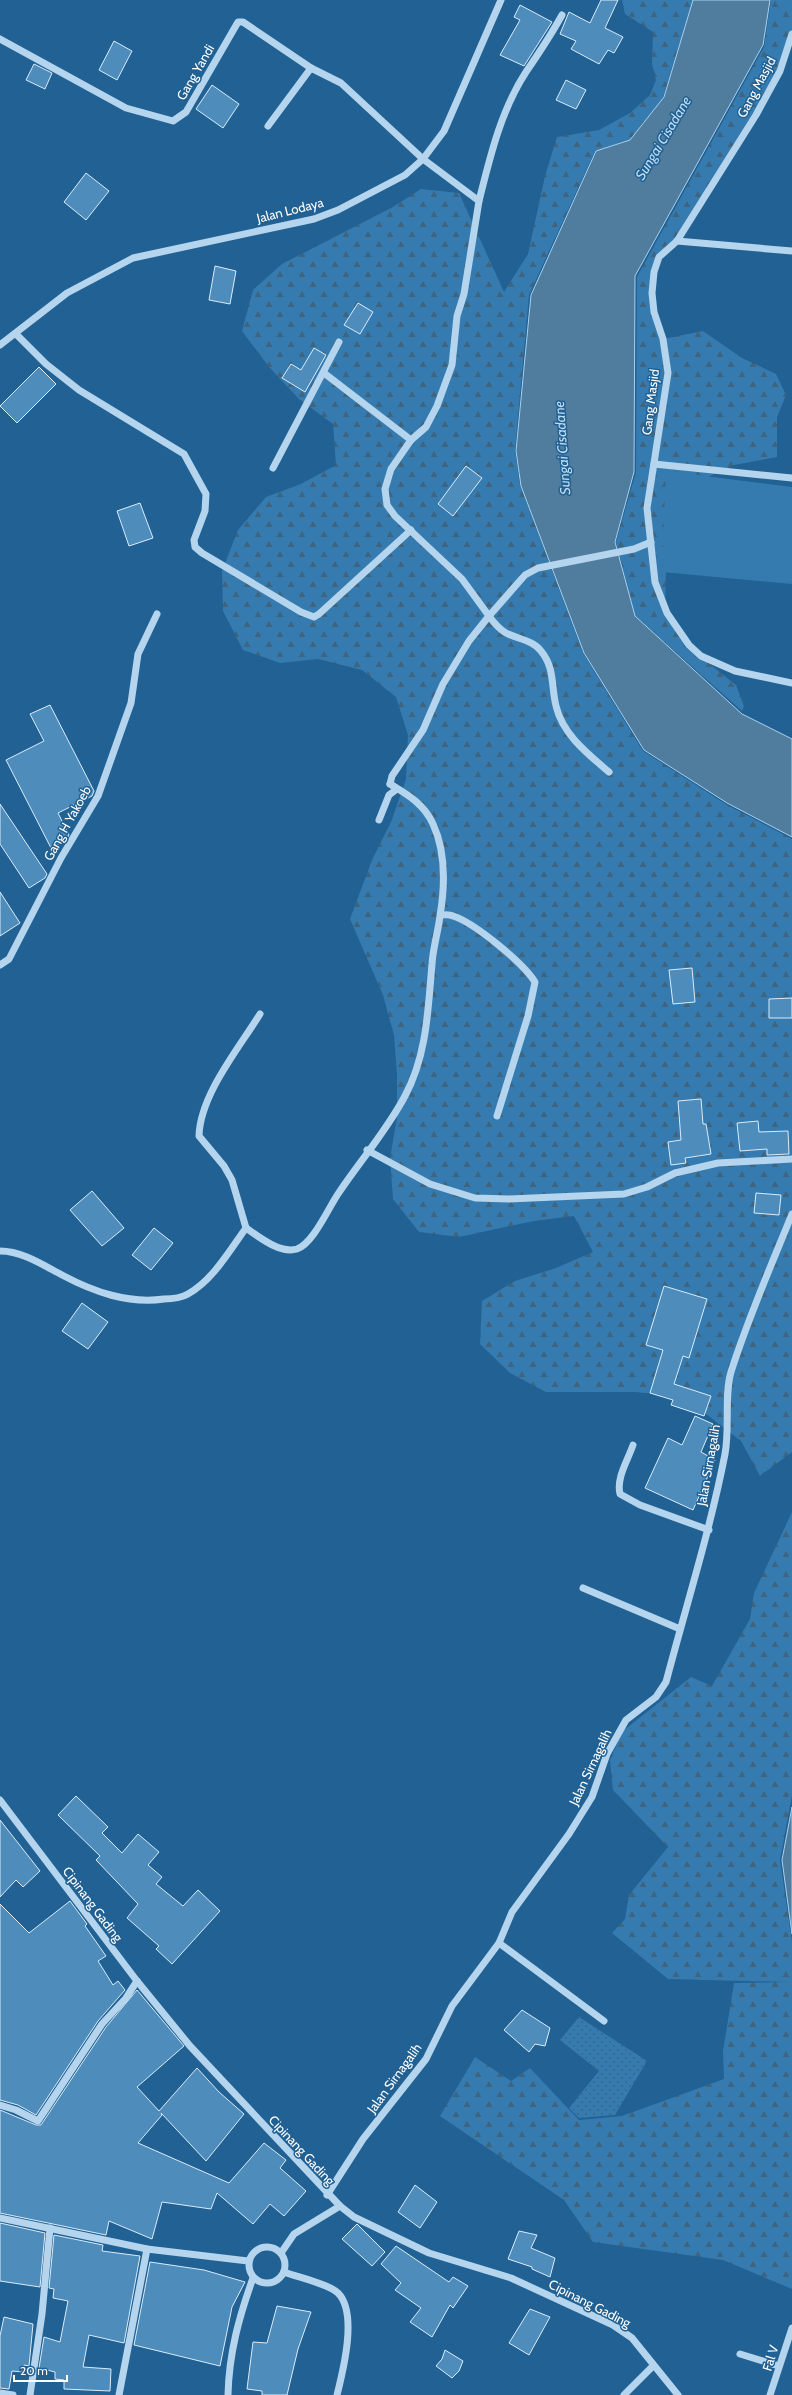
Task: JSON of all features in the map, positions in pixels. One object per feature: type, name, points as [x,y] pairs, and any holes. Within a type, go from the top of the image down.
[{"type":"street","name":"Jalan Lodaya","points":[[0,345],[67,293],[133,258],[314,220],[338,210],[404,175],[423,159],[444,131],[501,0]]},
{"type":"street","points":[[562,15],[545,45],[526,72],[503,118],[493,147],[479,201],[464,294],[458,316],[452,364],[434,411],[426,427],[411,440],[391,469],[385,489],[387,505],[395,516],[462,579],[488,616],[506,633],[529,642],[540,650],[551,665],[556,706],[562,722],[579,745],[609,772]]},
{"type":"street","name":"Gang Yandi","points":[[0,39],[126,108],[173,121],[186,112],[238,22],[243,22],[311,68]]},
{"type":"street","name":"Gang Masjid","points":[[792,34],[780,71],[759,109],[677,241],[659,257],[654,272],[652,293],[654,312],[663,339],[668,373],[647,508],[655,582],[667,613],[689,645],[701,656],[735,671],[792,683]]},
{"type":"street","points":[[268,126],[311,68],[336,80],[352,92],[423,159],[479,201]]},
{"type":"street","points":[[677,241],[792,251]]},
{"type":"street","points":[[16,334],[46,364],[78,390],[184,454],[206,494],[205,511],[194,540],[195,547],[202,553],[301,612],[314,617],[319,614],[411,530]]},
{"type":"street","points":[[273,468],[339,342]]},
{"type":"street","points":[[324,373],[411,440]]},
{"type":"street","points":[[654,464],[792,478]]},
{"type":"street","points":[[390,784],[392,776],[423,730],[443,684],[469,641],[488,616],[525,575],[538,568],[634,549],[650,542]]},
{"type":"street","name":"Gang H Yakoeb","points":[[0,965],[9,959],[61,858],[98,796],[131,703],[138,654],[157,614]]},
{"type":"street","points":[[379,820],[389,795],[397,789],[390,784]]},
{"type":"street","points":[[260,1014],[205,1106],[199,1122],[199,1136],[224,1166],[232,1180],[246,1228],[262,1239],[284,1250],[297,1249],[307,1243],[367,1150],[386,1127],[405,1096],[420,1058],[431,990],[432,963],[441,915],[443,856],[434,825],[421,804],[390,784]]},
{"type":"street","points":[[441,915],[452,915],[471,925],[513,958],[535,982],[528,1016],[496,1116]]},
{"type":"street","points":[[367,1150],[430,1184],[476,1198],[509,1199],[624,1194],[647,1187],[675,1173],[718,1163],[792,1159]]},
{"type":"street","name":"Jalan Sirnagalih","points":[[327,2195],[363,2139],[426,2059],[452,2006],[499,1943],[512,1912],[570,1834],[592,1797],[607,1754],[626,1720],[656,1697],[666,1682],[709,1530],[714,1498],[725,1453],[729,1422],[730,1374],[763,1284],[792,1214]]},
{"type":"street","points":[[0,1251],[18,1253],[85,1287],[115,1297],[140,1301],[156,1300],[188,1294],[219,1265],[246,1228]]},
{"type":"street","points":[[634,1445],[618,1487],[620,1494],[640,1505],[709,1530]]},
{"type":"street","points":[[582,1588],[680,1629]]},
{"type":"street","name":"Cipinang Gading","points":[[0,1800],[137,1981],[190,2046],[327,2195],[354,2217],[429,2253],[511,2278],[614,2325],[632,2338],[653,2366],[678,2395]]},
{"type":"street","points":[[499,1943],[604,2021]]},
{"type":"street","points":[[0,2105],[16,2110],[38,2121],[102,2024],[126,1998],[137,1981]]},
{"type":"street","points":[[281,2253],[294,2234],[340,2206]]},
{"type":"street","points":[[0,2218],[147,2249],[248,2262]]},
{"type":"street","points":[[30,2395],[42,2314],[50,2228]]},
{"type":"street","points":[[262,2248],[272,2248],[281,2253],[285,2262],[284,2272],[280,2279],[266,2284],[253,2278],[248,2267],[248,2262],[253,2253],[262,2248]]},
{"type":"street","points":[[119,2395],[147,2249]]},
{"type":"street","points":[[284,2272],[330,2288],[338,2293],[342,2299],[346,2313],[348,2332],[337,2395]]},
{"type":"street","points":[[228,2395],[230,2353],[239,2316],[253,2278]]},
{"type":"street","name":"Fal V","points":[[770,2395],[792,2328]]},
{"type":"street","points":[[740,2354],[779,2366]]},
{"type":"street","points":[[624,2395],[653,2366]]},
{"type":"street","points":[[0,2393],[13,2395]]},
{"type":"green space","points":[[622,0],[693,0],[662,100],[630,140],[595,151],[529,295],[515,451],[520,485],[583,653],[643,751],[727,805],[792,839],[792,1452],[760,1476],[741,1441],[706,1414],[667,1395],[635,1392],[546,1392],[510,1373],[480,1344],[482,1301],[515,1281],[556,1268],[593,1252],[574,1216],[534,1221],[459,1237],[419,1232],[393,1199],[390,1158],[397,1118],[397,1075],[394,1035],[383,995],[350,919],[372,860],[391,822],[406,779],[408,735],[396,697],[362,670],[318,659],[280,663],[243,650],[223,611],[222,571],[238,530],[266,497],[301,484],[336,465],[333,424],[299,399],[269,367],[242,331],[253,290],[282,264],[393,207],[421,189],[459,193],[504,292],[528,254],[545,176],[557,137],[599,130],[630,113],[650,95],[656,80],[652,64],[653,32],[625,14]]},
{"type":"green space","points":[[771,0],[792,0],[792,34],[780,71],[678,238],[659,257],[652,293],[663,339],[703,331],[742,358],[776,374],[786,395],[777,417],[777,457],[734,465],[686,487],[666,564],[665,615],[688,647],[736,685],[744,706],[742,711],[635,616],[616,542],[636,472],[637,277],[764,47]]},
{"type":"green space","points":[[666,471],[792,487],[792,584],[662,572]]},
{"type":"green space","points":[[792,1512],[792,1795],[780,1860],[792,1942],[792,2289],[723,2260],[593,2242],[564,2200],[440,2116],[475,2057],[511,2081],[530,2068],[579,2120],[622,2116],[724,2079],[723,2051],[734,1983],[789,1982],[668,1979],[612,1933],[625,1919],[629,1895],[668,1847],[613,1790],[610,1760],[623,1731],[691,1677],[712,1686],[750,1619],[754,1593]]},
{"type":"green space","points":[[579,2017],[647,2061],[615,2115],[579,2118],[569,2108],[599,2071],[560,2040]]},
{"type":"water","name":"Sungai Cisadane","points":[[693,0],[770,0],[763,45],[635,276],[634,472],[615,542],[635,616],[742,714],[792,739],[792,837],[727,803],[644,750],[584,653],[521,486],[516,451],[531,295],[596,151],[630,140],[664,97]]},
{"type":"water","points":[[792,1807],[792,1934],[782,1860]]},
{"type":"building","points":[[601,0],[618,0],[605,28],[623,37],[614,53],[608,50],[599,64],[571,49],[576,41],[560,34],[569,12],[590,23]]},
{"type":"building","points":[[520,5],[552,22],[524,66],[500,55],[520,20],[514,17]]},
{"type":"building","points":[[114,41],[132,51],[117,80],[99,70]]},
{"type":"building","points":[[34,64],[52,73],[45,89],[26,80]]},
{"type":"building","points":[[566,80],[586,90],[576,109],[556,100]]},
{"type":"building","points":[[212,85],[239,104],[223,128],[196,109]]},
{"type":"building","points":[[86,173],[109,191],[86,220],[64,202]]},
{"type":"building","points":[[215,266],[236,271],[230,304],[209,300]]},
{"type":"building","points":[[358,303],[373,312],[360,334],[344,325]]},
{"type":"building","points":[[314,348],[326,355],[305,392],[282,378],[291,364],[301,370]]},
{"type":"building","points":[[39,367],[56,384],[17,423],[0,406]]},
{"type":"building","points":[[466,466],[482,478],[453,516],[438,504]]},
{"type":"building","points":[[140,503],[153,538],[129,546],[117,511]]},
{"type":"building","points":[[50,705],[94,791],[92,796],[58,813],[69,835],[66,840],[51,848],[6,760],[44,741],[30,714]]},
{"type":"building","points":[[0,804],[47,874],[45,878],[29,888],[0,844]]},
{"type":"building","points":[[0,892],[20,923],[0,936]]},
{"type":"building","points":[[692,968],[695,1002],[673,1004],[669,970]]},
{"type":"building","points":[[792,998],[792,1018],[769,1018],[769,999]]},
{"type":"building","points":[[701,1099],[703,1124],[706,1124],[711,1154],[685,1158],[686,1163],[671,1165],[668,1142],[681,1140],[678,1101]]},
{"type":"building","points":[[758,1121],[759,1132],[788,1131],[789,1154],[767,1155],[767,1149],[740,1151],[737,1123]]},
{"type":"building","points":[[92,1191],[124,1228],[102,1246],[70,1210]]},
{"type":"building","points":[[756,1193],[781,1195],[779,1215],[754,1213]]},
{"type":"building","points":[[154,1228],[173,1243],[151,1270],[132,1255]]},
{"type":"building","points":[[664,1286],[707,1299],[689,1358],[683,1356],[674,1384],[711,1396],[704,1416],[671,1405],[673,1400],[650,1393],[663,1350],[646,1345]]},
{"type":"building","points":[[82,1303],[108,1322],[88,1349],[62,1331]]},
{"type":"building","points":[[695,1416],[713,1424],[701,1452],[715,1460],[693,1510],[645,1488],[668,1438],[682,1445]]},
{"type":"building","points":[[76,1796],[108,1827],[102,1833],[122,1853],[138,1834],[159,1852],[148,1865],[162,1877],[156,1884],[183,1906],[198,1890],[220,1911],[172,1964],[156,1949],[159,1946],[127,1918],[138,1904],[96,1860],[100,1856],[58,1815]]},
{"type":"building","points":[[0,1820],[40,1871],[23,1887],[16,1880],[0,1897]]},
{"type":"building","points":[[70,1901],[87,1924],[85,1926],[106,1956],[98,1961],[113,1985],[118,1981],[125,1990],[98,2021],[36,2115],[18,2105],[0,2100],[0,1904],[29,1933]]},
{"type":"building","points":[[137,1990],[184,2046],[137,2087],[159,2111],[197,2068],[219,2092],[244,2114],[206,2161],[161,2113],[162,2115],[138,2143],[229,2183],[264,2143],[286,2160],[280,2168],[306,2191],[284,2216],[270,2204],[253,2224],[217,2193],[211,2209],[162,2202],[152,2239],[109,2221],[106,2235],[0,2213],[0,2110],[36,2125],[41,2125],[106,2027]]},
{"type":"building","points":[[522,2010],[550,2028],[545,2046],[535,2044],[529,2052],[504,2030]]},
{"type":"building","points":[[415,2185],[437,2202],[420,2228],[398,2212]]},
{"type":"building","points":[[0,2223],[45,2233],[40,2287],[0,2281]]},
{"type":"building","points":[[357,2224],[385,2252],[372,2266],[342,2239]]},
{"type":"building","points":[[519,2231],[537,2235],[531,2248],[555,2258],[550,2277],[532,2269],[532,2267],[508,2259]]},
{"type":"building","points":[[54,2235],[103,2245],[102,2251],[140,2256],[124,2343],[89,2335],[83,2367],[111,2369],[110,2391],[64,2389],[64,2380],[55,2379],[55,2372],[39,2368],[44,2337],[60,2342],[68,2301],[53,2298],[54,2289],[49,2288]]},
{"type":"building","points":[[396,2246],[449,2282],[453,2277],[468,2286],[453,2308],[450,2305],[432,2337],[410,2322],[421,2308],[395,2290],[401,2283],[381,2264]]},
{"type":"building","points":[[150,2262],[204,2270],[245,2282],[232,2307],[220,2366],[134,2345]]},
{"type":"building","points":[[277,2306],[311,2312],[298,2349],[287,2395],[262,2395],[262,2391],[247,2389],[253,2342],[267,2343]]},
{"type":"building","points":[[530,2309],[550,2317],[529,2355],[509,2343]]},
{"type":"building","points":[[4,2317],[33,2324],[29,2366],[24,2365],[23,2372],[12,2371],[9,2389],[0,2388],[0,2336]]},
{"type":"building","points":[[445,2350],[463,2361],[459,2371],[452,2378],[436,2366],[442,2359]]}]
